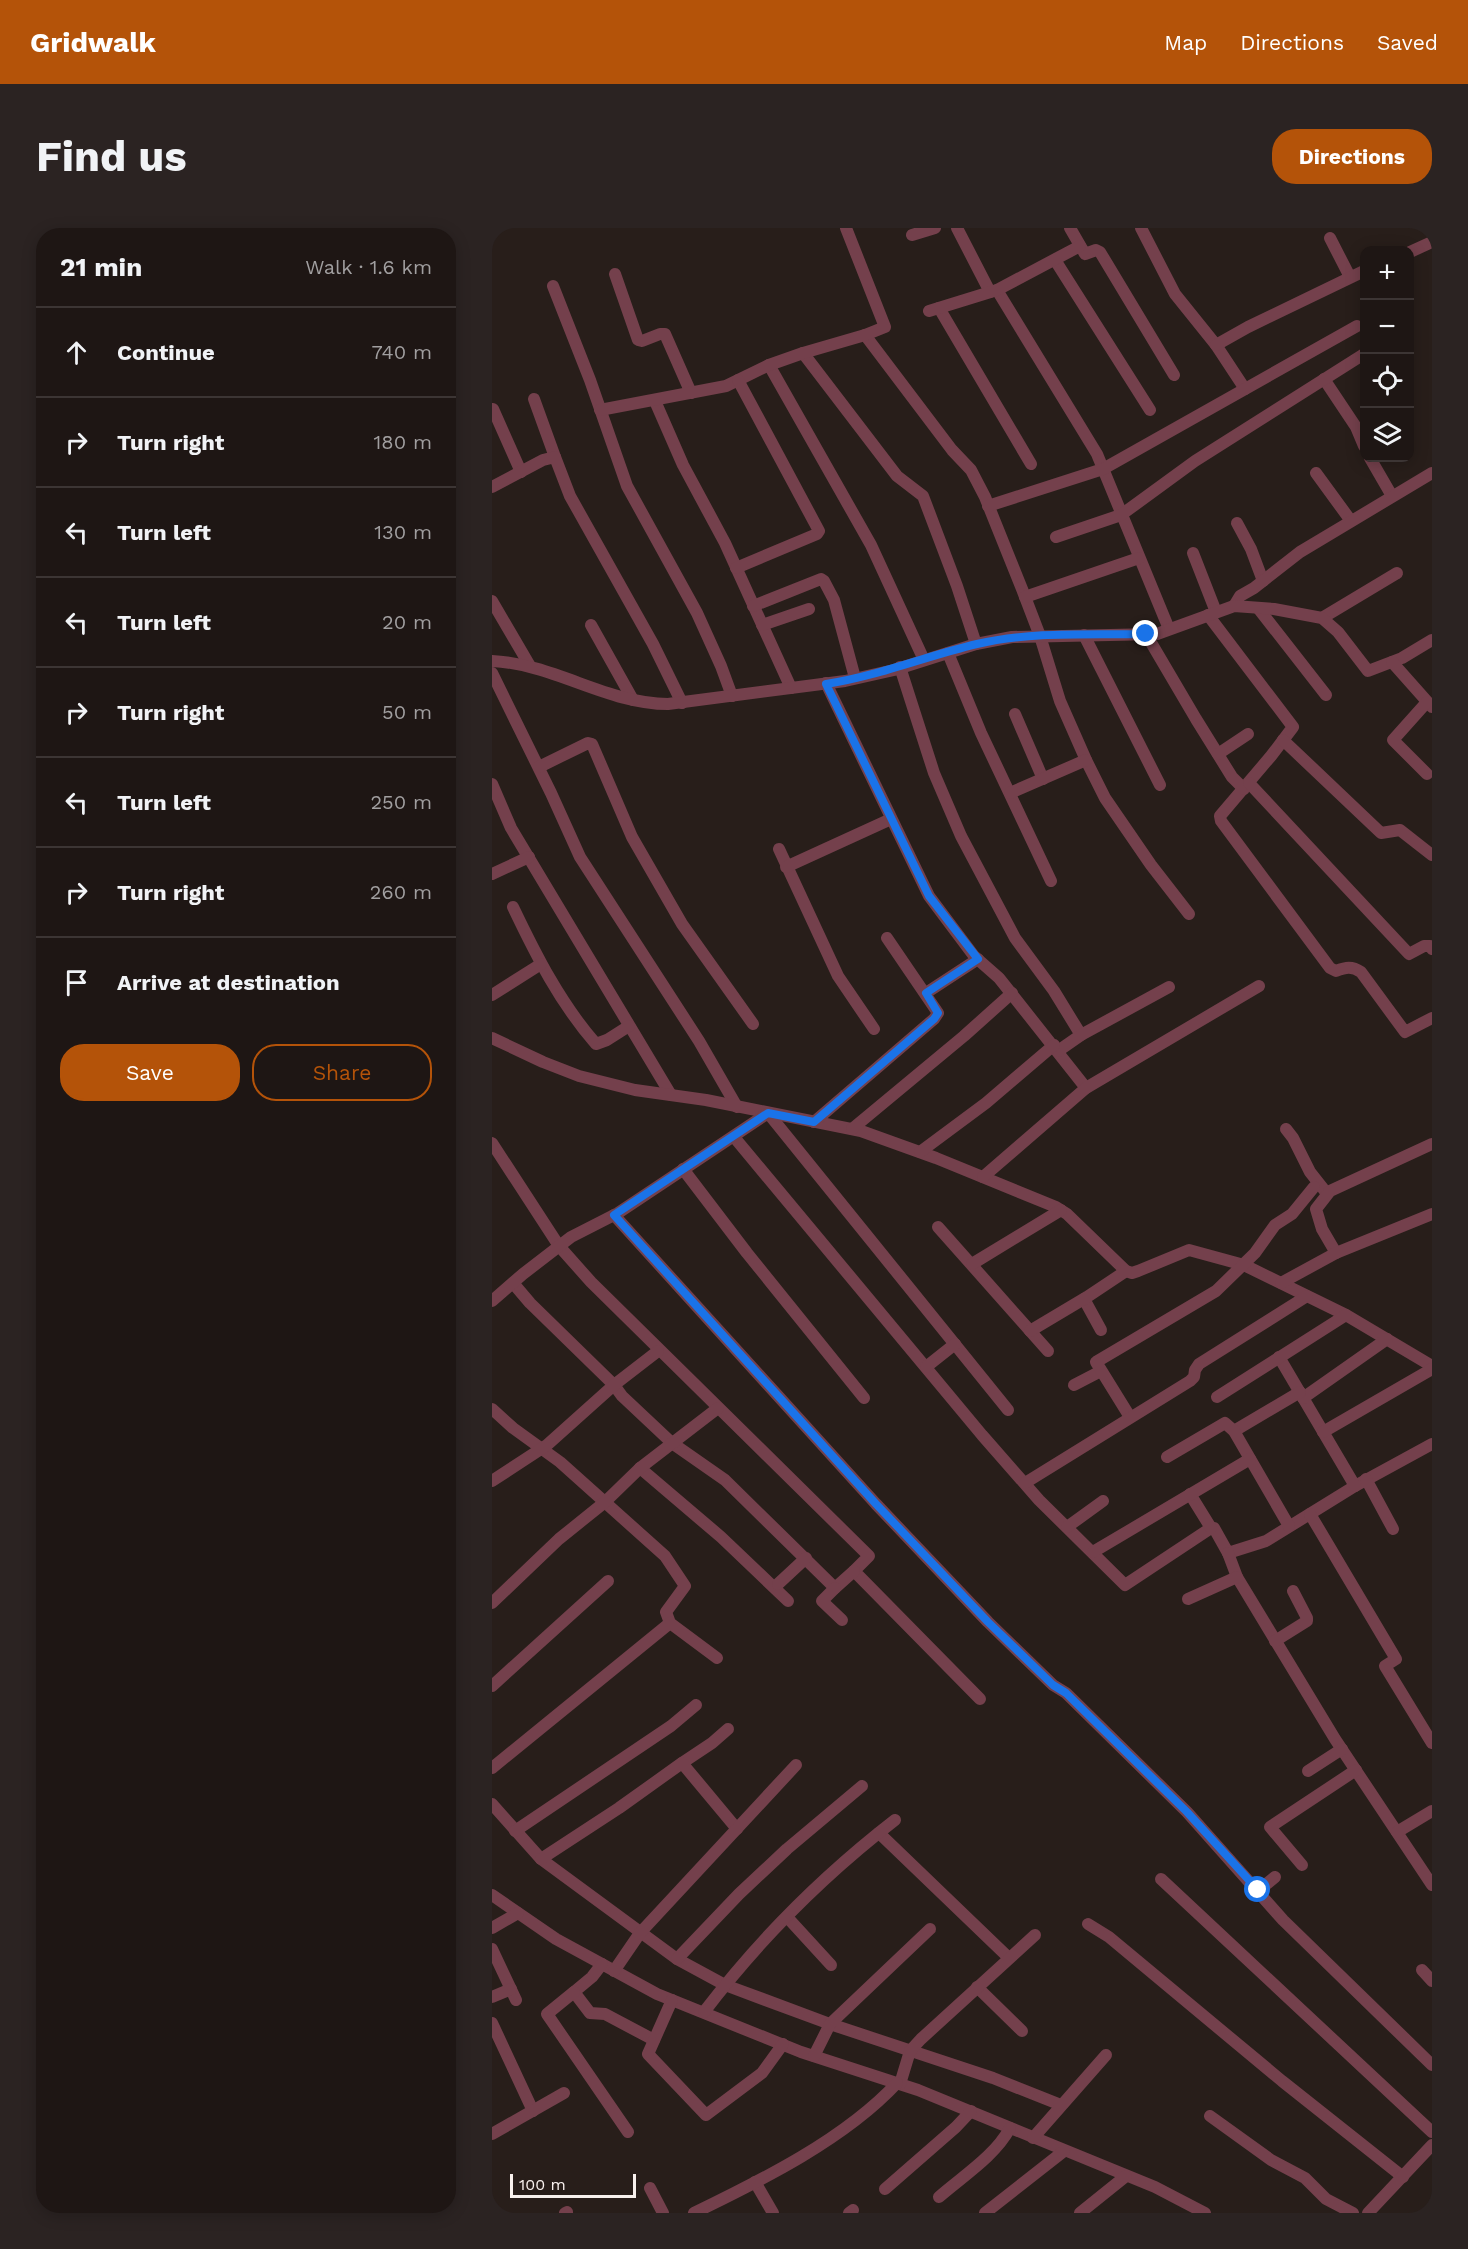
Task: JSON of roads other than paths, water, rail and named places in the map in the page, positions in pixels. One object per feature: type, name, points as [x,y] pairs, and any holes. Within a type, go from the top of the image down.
[{"type":"street","points":[[600,410],[726,386],[769,365],[885,327],[846,228]]},
{"type":"street","points":[[912,235],[935,228]]},
{"type":"street","points":[[957,228],[994,291],[1086,435],[1103,469],[1169,629]]},
{"type":"street","points":[[1070,228],[1085,254],[1096,250],[1100,252],[1174,375]]},
{"type":"street","points":[[1141,228],[1175,294],[1216,345],[1245,388]]},
{"type":"street","points":[[1330,238],[1350,277]]},
{"type":"street","points":[[1414,250],[1432,242]]},
{"type":"street","points":[[1031,464],[934,310],[994,291],[1080,246]]},
{"type":"street","points":[[1055,260],[1150,410]]},
{"type":"street","points":[[1216,345],[1360,273]]},
{"type":"street","points":[[615,274],[638,340],[642,341],[665,334],[691,393]]},
{"type":"street","points":[[553,286],[574,337],[627,486],[697,613],[732,696]]},
{"type":"street","points":[[988,506],[1103,469],[1357,326]]},
{"type":"street","points":[[865,335],[970,471],[988,506],[1025,597],[1060,701],[1086,760],[1106,798],[1151,864],[1189,914]]},
{"type":"street","points":[[804,353],[897,476],[923,496],[976,644]]},
{"type":"street","points":[[1056,537],[1121,515],[1195,461],[1360,356]]},
{"type":"street","points":[[769,365],[871,544],[924,660]]},
{"type":"street","points":[[1324,379],[1360,435]]},
{"type":"street","points":[[736,568],[817,534],[819,531],[738,380]]},
{"type":"street","points":[[534,399],[570,496],[653,644],[682,703]]},
{"type":"street","points":[[655,400],[683,465],[736,568],[791,688]]},
{"type":"street","points":[[493,409],[521,472]]},
{"type":"street","points":[[492,488],[543,460],[555,457]]},
{"type":"street","points":[[1372,462],[1392,496]]},
{"type":"street","points":[[1316,473],[1351,522]]},
{"type":"street","points":[[1234,606],[1240,596],[1300,552],[1432,473]]},
{"type":"street","points":[[1237,523],[1251,549],[1263,581]]},
{"type":"street","points":[[1193,553],[1212,614],[1293,727],[1220,816],[1221,821],[1330,968],[1336,971],[1348,967],[1361,972],[1405,1032],[1432,1018]]},
{"type":"street","points":[[1025,597],[1139,558]]},
{"type":"street","points":[[1322,618],[1397,573]]},
{"type":"street","points":[[753,606],[821,579],[824,581],[834,600],[855,678]]},
{"type":"street","points":[[492,601],[530,666]]},
{"type":"street","points":[[492,661],[515,662],[530,666],[633,700],[652,704],[682,703],[826,684],[900,668],[976,644],[1012,637],[1157,634],[1234,606],[1322,618],[1338,632],[1368,671],[1392,662],[1432,640]]},
{"type":"street","points":[[1258,608],[1326,694]]},
{"type":"street","points":[[762,625],[809,609]]},
{"type":"street","points":[[591,625],[633,700]]},
{"type":"street","points":[[1146,634],[1232,777],[1246,786],[1409,954],[1424,946],[1430,946],[1432,949]]},
{"type":"street","points":[[1084,635],[1160,785]]},
{"type":"street","points":[[948,653],[981,733],[1051,881]]},
{"type":"street","points":[[1392,662],[1430,705],[1394,740],[1427,774]]},
{"type":"street","points":[[900,668],[934,773],[961,836],[1010,931],[1054,991],[1081,1035]]},
{"type":"street","points":[[492,673],[580,856],[699,1041],[737,1107]]},
{"type":"street","points":[[826,684],[929,896],[978,959],[1012,993],[1086,1088]]},
{"type":"street","points":[[1015,714],[1043,779]]},
{"type":"street","points":[[1218,754],[1248,734]]},
{"type":"street","points":[[1283,740],[1381,832],[1400,830],[1432,855]]},
{"type":"street","points":[[538,767],[588,743],[592,744],[632,837],[682,924],[753,1024]]},
{"type":"street","points":[[1010,793],[1086,760]]},
{"type":"street","points":[[492,784],[511,828],[671,1095]]},
{"type":"street","points":[[786,867],[891,819]]},
{"type":"street","points":[[778,849],[838,976],[873,1029]]},
{"type":"street","points":[[492,874],[529,857]]},
{"type":"street","points":[[513,907],[541,964],[583,1029],[596,1044],[629,1026]]},
{"type":"street","points":[[814,1122],[934,1019],[938,1013],[887,938]]},
{"type":"street","points":[[926,993],[978,959]]},
{"type":"street","points":[[492,994],[541,964]]},
{"type":"street","points":[[982,1177],[1086,1088],[1259,986]]},
{"type":"street","points":[[920,1152],[1056,1048],[1169,987]]},
{"type":"street","points":[[852,1129],[1012,993]]},
{"type":"street","points":[[492,1038],[579,1076],[635,1090],[852,1129],[920,1152],[1061,1210],[1126,1271],[1132,1273],[1189,1250],[1244,1265],[1346,1315],[1432,1367],[1323,1432]]},
{"type":"street","points":[[492,1301],[571,1237],[614,1215],[768,1113]]},
{"type":"street","points":[[768,1113],[1008,1410]]},
{"type":"street","points":[[1286,1129],[1310,1172],[1328,1194]]},
{"type":"street","points":[[734,1137],[1025,1483],[1125,1585],[1211,1528]]},
{"type":"street","points":[[492,1143],[559,1246],[591,1282],[658,1351],[869,1556],[822,1601],[842,1620]]},
{"type":"street","points":[[1336,1253],[1322,1229],[1316,1209],[1330,1191],[1432,1144]]},
{"type":"street","points":[[683,1169],[754,1262],[864,1398]]},
{"type":"street","points":[[1130,1417],[1096,1362],[1216,1290],[1244,1265],[1275,1225],[1292,1214],[1314,1187]]},
{"type":"street","points":[[972,1264],[1061,1210]]},
{"type":"street","points":[[1281,1283],[1336,1253],[1432,1214]]},
{"type":"street","points":[[614,1215],[876,1504],[988,1622],[1053,1685],[1066,1693],[1187,1812],[1284,1920],[1432,2065]]},
{"type":"street","points":[[938,1227],[1048,1351]]},
{"type":"street","points":[[1030,1331],[1126,1271]]},
{"type":"street","points":[[513,1282],[530,1303],[614,1385],[622,1396],[672,1443],[724,1480],[835,1588]]},
{"type":"street","points":[[1025,1483],[1190,1381],[1199,1364],[1307,1296]]},
{"type":"street","points":[[1084,1299],[1101,1330]]},
{"type":"street","points":[[1217,1397],[1346,1315]]},
{"type":"street","points":[[1234,1431],[1301,1395],[1387,1339]]},
{"type":"street","points":[[926,1367],[955,1344]]},
{"type":"street","points":[[492,1481],[542,1448],[614,1385],[658,1351]]},
{"type":"street","points":[[1279,1357],[1323,1432],[1393,1529]]},
{"type":"street","points":[[1074,1385],[1101,1371]]},
{"type":"street","points":[[492,1603],[559,1539],[605,1502],[640,1468],[718,1408]]},
{"type":"street","points":[[492,1409],[513,1428],[542,1448],[665,1556],[685,1586],[666,1612],[670,1623],[717,1658]]},
{"type":"street","points":[[1167,1457],[1225,1423],[1234,1431],[1289,1526]]},
{"type":"street","points":[[1228,1553],[1266,1541],[1432,1443]]},
{"type":"street","points":[[1093,1552],[1250,1459]]},
{"type":"street","points":[[640,1468],[721,1537],[788,1601]]},
{"type":"street","points":[[1191,1494],[1211,1528],[1214,1528],[1228,1553],[1237,1577],[1275,1641],[1342,1749],[1432,1885]]},
{"type":"street","points":[[1067,1527],[1103,1501]]},
{"type":"street","points":[[1310,1514],[1396,1659],[1385,1666],[1432,1743]]},
{"type":"street","points":[[778,1584],[806,1558]]},
{"type":"street","points":[[854,1571],[980,1699]]},
{"type":"street","points":[[1188,1599],[1237,1577]]},
{"type":"street","points":[[492,1686],[608,1581]]},
{"type":"street","points":[[1275,1641],[1306,1621],[1307,1618],[1293,1591]]},
{"type":"street","points":[[492,1768],[670,1623]]},
{"type":"street","points":[[515,1831],[671,1726],[696,1705]]},
{"type":"street","points":[[541,1859],[619,1808],[712,1743],[728,1729]]},
{"type":"street","points":[[1308,1771],[1342,1749]]},
{"type":"street","points":[[682,1764],[737,1829]]},
{"type":"street","points":[[614,1971],[640,1933],[796,1764]]},
{"type":"street","points":[[1302,1864],[1270,1827],[1356,1770]]},
{"type":"street","points":[[676,1959],[787,1849],[862,1786]]},
{"type":"street","points":[[492,1804],[541,1859],[676,1959],[725,1985],[830,2025],[993,2078],[1061,2105]]},
{"type":"street","points":[[1397,1832],[1432,1811]]},
{"type":"street","points":[[704,2012],[725,1985],[787,1917],[895,1820]]},
{"type":"street","points":[[879,1833],[1009,1958]]},
{"type":"street","points":[[1258,1890],[1275,1878]]},
{"type":"street","points":[[1161,1879],[1432,2132]]},
{"type":"street","points":[[492,1895],[556,1939],[672,2000],[814,2056],[971,2111],[1155,2187],[1201,2212]]},
{"type":"street","points":[[492,1928],[518,1913]]},
{"type":"street","points":[[787,1917],[831,1965]]},
{"type":"street","points":[[1088,1924],[1109,1937],[1282,2081],[1403,2177]]},
{"type":"street","points":[[814,2056],[830,2025],[930,1929]]},
{"type":"street","points":[[694,2213],[755,2182],[843,2131],[898,2084],[910,2052],[921,2039],[1035,1935]]},
{"type":"street","points":[[492,1949],[514,1994],[492,1998]]},
{"type":"street","points":[[602,1964],[592,1977],[547,2014],[628,2132]]},
{"type":"street","points":[[1422,1970],[1432,1981]]},
{"type":"street","points":[[977,1987],[1022,2031]]},
{"type":"street","points":[[574,1992],[590,2013],[604,2014],[654,2040]]},
{"type":"street","points":[[672,2000],[648,2054],[706,2115],[762,2073],[783,2044]]},
{"type":"street","points":[[492,2023],[533,2111]]},
{"type":"street","points":[[1033,2138],[1106,2055]]},
{"type":"street","points":[[492,2134],[564,2093]]},
{"type":"street","points":[[885,2189],[971,2111]]},
{"type":"street","points":[[1209,2116],[1271,2160],[1305,2178],[1326,2199],[1353,2213]]},
{"type":"street","points":[[939,2197],[992,2151],[1005,2138],[1010,2128]]},
{"type":"street","points":[[985,2213],[1064,2151]]},
{"type":"street","points":[[1368,2213],[1430,2152]]},
{"type":"street","points":[[1080,2213],[1126,2176]]},
{"type":"street","points":[[755,2182],[773,2213]]},
{"type":"street","points":[[650,2188],[663,2213]]}]
